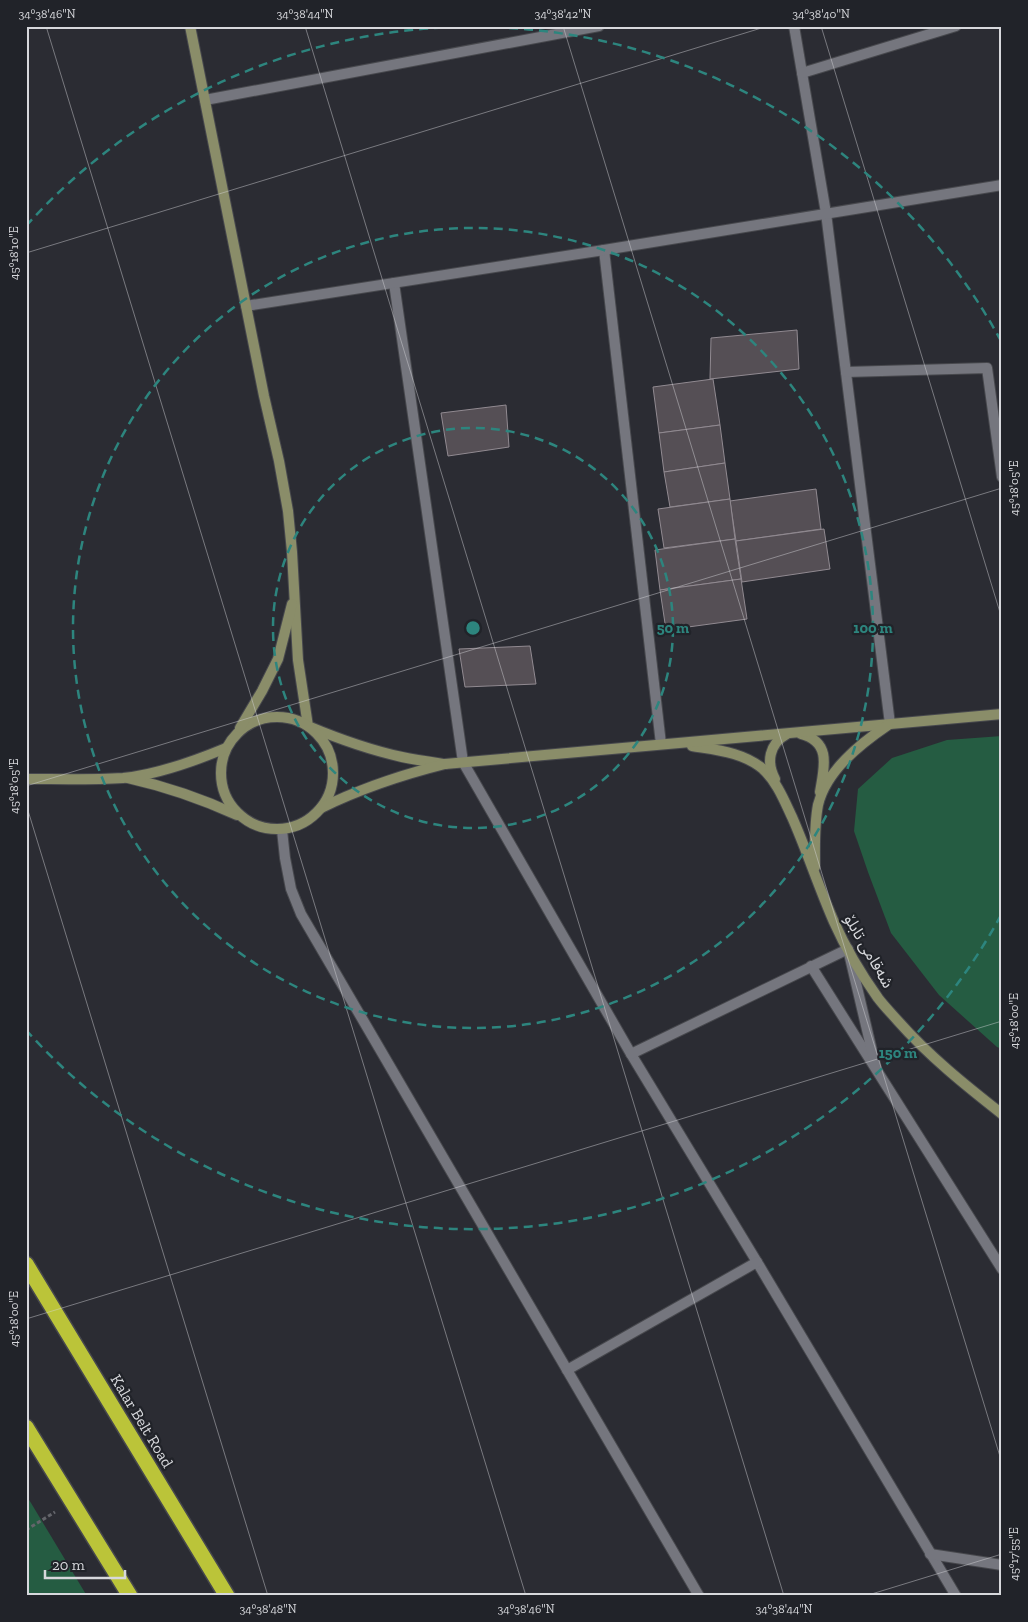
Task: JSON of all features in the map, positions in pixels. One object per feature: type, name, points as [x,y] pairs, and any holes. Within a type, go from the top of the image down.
[{"type":"highway","name":"Kalar Belt Road","points":[[26,1264],[227,1596]]},
{"type":"highway","points":[[26,1426],[130,1596]]},
{"type":"main road","points":[[124,778],[176,790],[240,816],[256,826],[264,829],[282,830],[300,825],[315,815],[330,792],[332,784],[331,757],[322,740],[308,726],[298,660],[295,591],[288,511],[280,462],[246,306],[190,26]]},
{"type":"main road","points":[[240,816],[229,802],[222,786],[221,766],[226,748],[262,691],[278,659],[295,591]]},
{"type":"main road","points":[[321,808],[382,782],[408,773],[445,764],[1002,714]]},
{"type":"main road","points":[[237,733],[253,722],[272,717],[291,719],[354,744],[402,757],[445,764]]},
{"type":"main road","points":[[819,803],[827,786],[844,762],[859,747],[890,724]]},
{"type":"main road","points":[[781,792],[772,773],[769,758],[773,747],[782,736],[792,733],[816,740],[823,752],[824,769],[815,831],[814,873]]},
{"type":"main road","points":[[676,743],[740,755],[763,769],[781,792]]},
{"type":"main road","points":[[26,779],[124,778],[194,761],[226,748]]},
{"type":"main road","name":"شەقامی تابلۆ","points":[[781,792],[834,923],[856,965],[879,1000],[917,1043],[1002,1114]]},
{"type":"street","points":[[205,100],[599,26]]},
{"type":"street","points":[[794,26],[826,213],[890,724]]},
{"type":"street","points":[[802,73],[956,26]]},
{"type":"street","points":[[246,306],[1002,186]]},
{"type":"street","points":[[604,250],[661,744]]},
{"type":"street","points":[[394,283],[463,762],[630,1054],[757,1262],[956,1596]]},
{"type":"street","points":[[846,372],[987,368],[1002,477]]},
{"type":"street","points":[[282,830],[291,889],[301,914],[699,1596]]},
{"type":"street","points":[[630,1054],[848,949],[876,1068]]},
{"type":"street","points":[[811,966],[1002,1269]]},
{"type":"street","points":[[567,1370],[757,1262]]},
{"type":"street","points":[[930,1554],[1002,1565]]},
{"type":"path","points":[[26,1530],[72,1500]]},
{"type":"green space","points":[[1002,736],[1002,1049],[997,1047],[939,995],[891,933],[854,831],[858,789],[892,758],[947,740]]},
{"type":"green space","points":[[26,1495],[31,1503],[87,1596],[26,1596]]},
{"type":"building","points":[[797,330],[799,369],[710,379],[711,338]]},
{"type":"building","points":[[713,379],[720,425],[659,433],[653,387]]},
{"type":"building","points":[[506,405],[509,447],[448,456],[441,413]]},
{"type":"building","points":[[720,425],[725,463],[664,472],[659,433]]},
{"type":"building","points":[[725,463],[730,499],[670,507],[664,472]]},
{"type":"building","points":[[816,489],[821,529],[736,541],[730,501]]},
{"type":"building","points":[[730,499],[735,539],[664,548],[658,509]]},
{"type":"building","points":[[824,529],[830,569],[742,582],[736,541]]},
{"type":"building","points":[[735,539],[741,579],[660,590],[655,550]]},
{"type":"building","points":[[741,579],[747,619],[666,630],[660,590]]},
{"type":"building","points":[[530,646],[536,684],[465,687],[459,649]]}]
